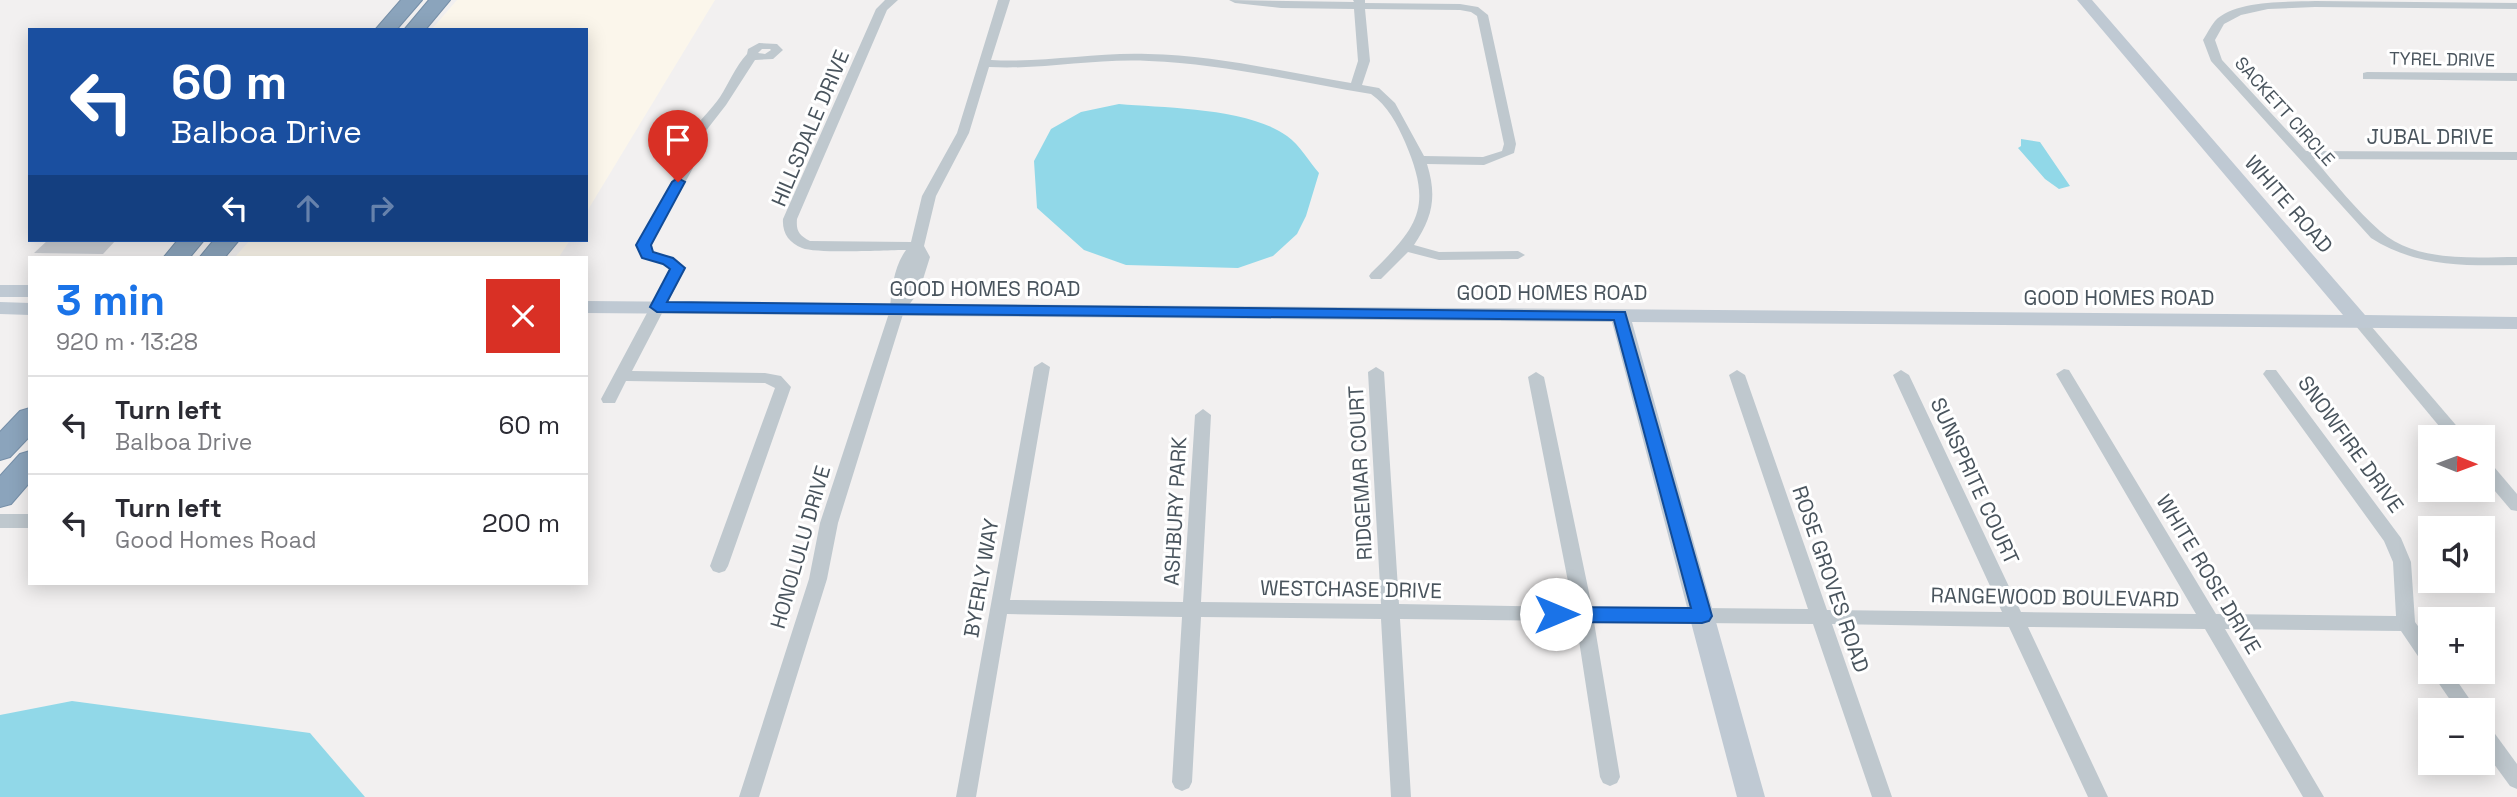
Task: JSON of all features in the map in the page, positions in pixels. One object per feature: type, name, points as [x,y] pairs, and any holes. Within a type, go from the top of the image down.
[{"type":"highway","points":[[387,28],[412,0]]},
{"type":"highway","points":[[416,28],[440,0]]},
{"type":"highway","points":[[177,256],[190,242]]},
{"type":"highway","points":[[213,256],[225,242]]},
{"type":"highway","points":[[0,450],[28,420]]},
{"type":"highway","points":[[0,496],[28,464]]},
{"type":"street","name":"HILLSDALE DRIVE","points":[[892,0],[882,9],[790,219],[789,229],[795,238],[807,245],[917,246]]},
{"type":"street","name":"HONOLULU DRIVE","points":[[749,797],[818,579],[829,523],[897,310],[912,292],[923,257],[917,246],[929,195],[963,133],[1004,0]]},
{"type":"street","points":[[1235,0],[1281,5],[1359,3],[1460,7],[1474,9],[1482,15],[1510,144],[1508,153],[1484,161],[1420,160]]},
{"type":"street","name":"WHITE ROAD","points":[[2084,0],[2448,425]]},
{"type":"street","points":[[1356,86],[1364,61],[1359,3]]},
{"type":"street","name":"SACKETT CIRCLE","points":[[2517,6],[2268,6],[2238,12],[2220,22],[2209,40],[2217,61],[2376,235],[2391,246],[2419,257],[2517,261]]},
{"type":"street","points":[[610,399],[678,268],[668,261],[648,255],[643,245],[687,168],[684,158],[701,124],[723,101],[740,67],[753,55]]},
{"type":"street","points":[[984,64],[1017,65],[1146,57],[1188,60],[1375,91],[1387,98],[1420,160],[1426,180],[1428,204],[1422,225],[1406,247],[1376,276]]},
{"type":"street","name":"TYREL DRIVE","points":[[2367,76],[2517,77]]},
{"type":"street","name":"JUBAL DRIVE","points":[[2301,155],[2517,156]]},
{"type":"street","points":[[1406,247],[1438,256],[1518,255]]},
{"type":"street","points":[[0,291],[28,291]]},
{"type":"street","name":"GOOD HOMES ROAD","points":[[588,307],[2517,323]]},
{"type":"street","points":[[0,308],[28,309]]},
{"type":"street","points":[[1620,315],[1751,797]]},
{"type":"street","name":"BYERLY WAY","points":[[966,797],[1042,367]]},
{"type":"street","name":"RIDGEMAR COURT","points":[[1376,372],[1401,797]]},
{"type":"street","name":"SNOWFIRE DRIVE","points":[[2272,373],[2392,538],[2402,562],[2406,624]]},
{"type":"street","name":"WHITE ROSE DRIVE","points":[[2064,374],[2314,797]]},
{"type":"street","name":"ROSE GROVES ROAD","points":[[1737,375],[1882,797]]},
{"type":"street","name":"SUNSPRITE COURT","points":[[1900,375],[2098,797]]},
{"type":"street","points":[[621,376],[765,378],[776,380],[782,387],[782,394],[719,566]]},
{"type":"street","points":[[1536,377],[1584,614],[1610,777]]},
{"type":"street","name":"ASHBURY PARK","points":[[1182,782],[1203,415]]},
{"type":"street","points":[[2496,480],[2517,505]]},
{"type":"street","points":[[0,521],[28,522]]},
{"type":"street","name":"WESTCHASE DRIVE","points":[[998,607],[1702,616]]},
{"type":"street","name":"RANGEWOOD BOULEVARD","points":[[1702,616],[2406,624]]},
{"type":"street","points":[[2406,624],[2418,641]]},
{"type":"street","points":[[2495,750],[2517,780]]},
{"type":"shaded area","points":[[457,0],[715,0],[588,210],[588,28],[433,28]]},
{"type":"shaded area","points":[[248,242],[569,242],[560,256],[236,256]]},
{"type":"water","points":[[1119,104],[1183,108],[1230,115],[1271,127],[1287,136],[1319,173],[1306,216],[1297,234],[1273,256],[1238,268],[1126,265],[1084,250],[1037,208],[1034,161],[1051,129],[1081,112]]},
{"type":"water","points":[[2021,139],[2040,142],[2070,186],[2059,189],[2045,179],[2018,148],[2021,146]]},
{"type":"water","points":[[72,701],[310,733],[365,797],[0,797],[0,715]]},
{"type":"building","points":[[46,242],[114,242],[103,254],[34,253]]},
{"type":"route","points":[[678,182],[643,245],[648,255],[668,261],[678,268],[657,307],[1620,315],[1702,616],[1556,614]]}]
